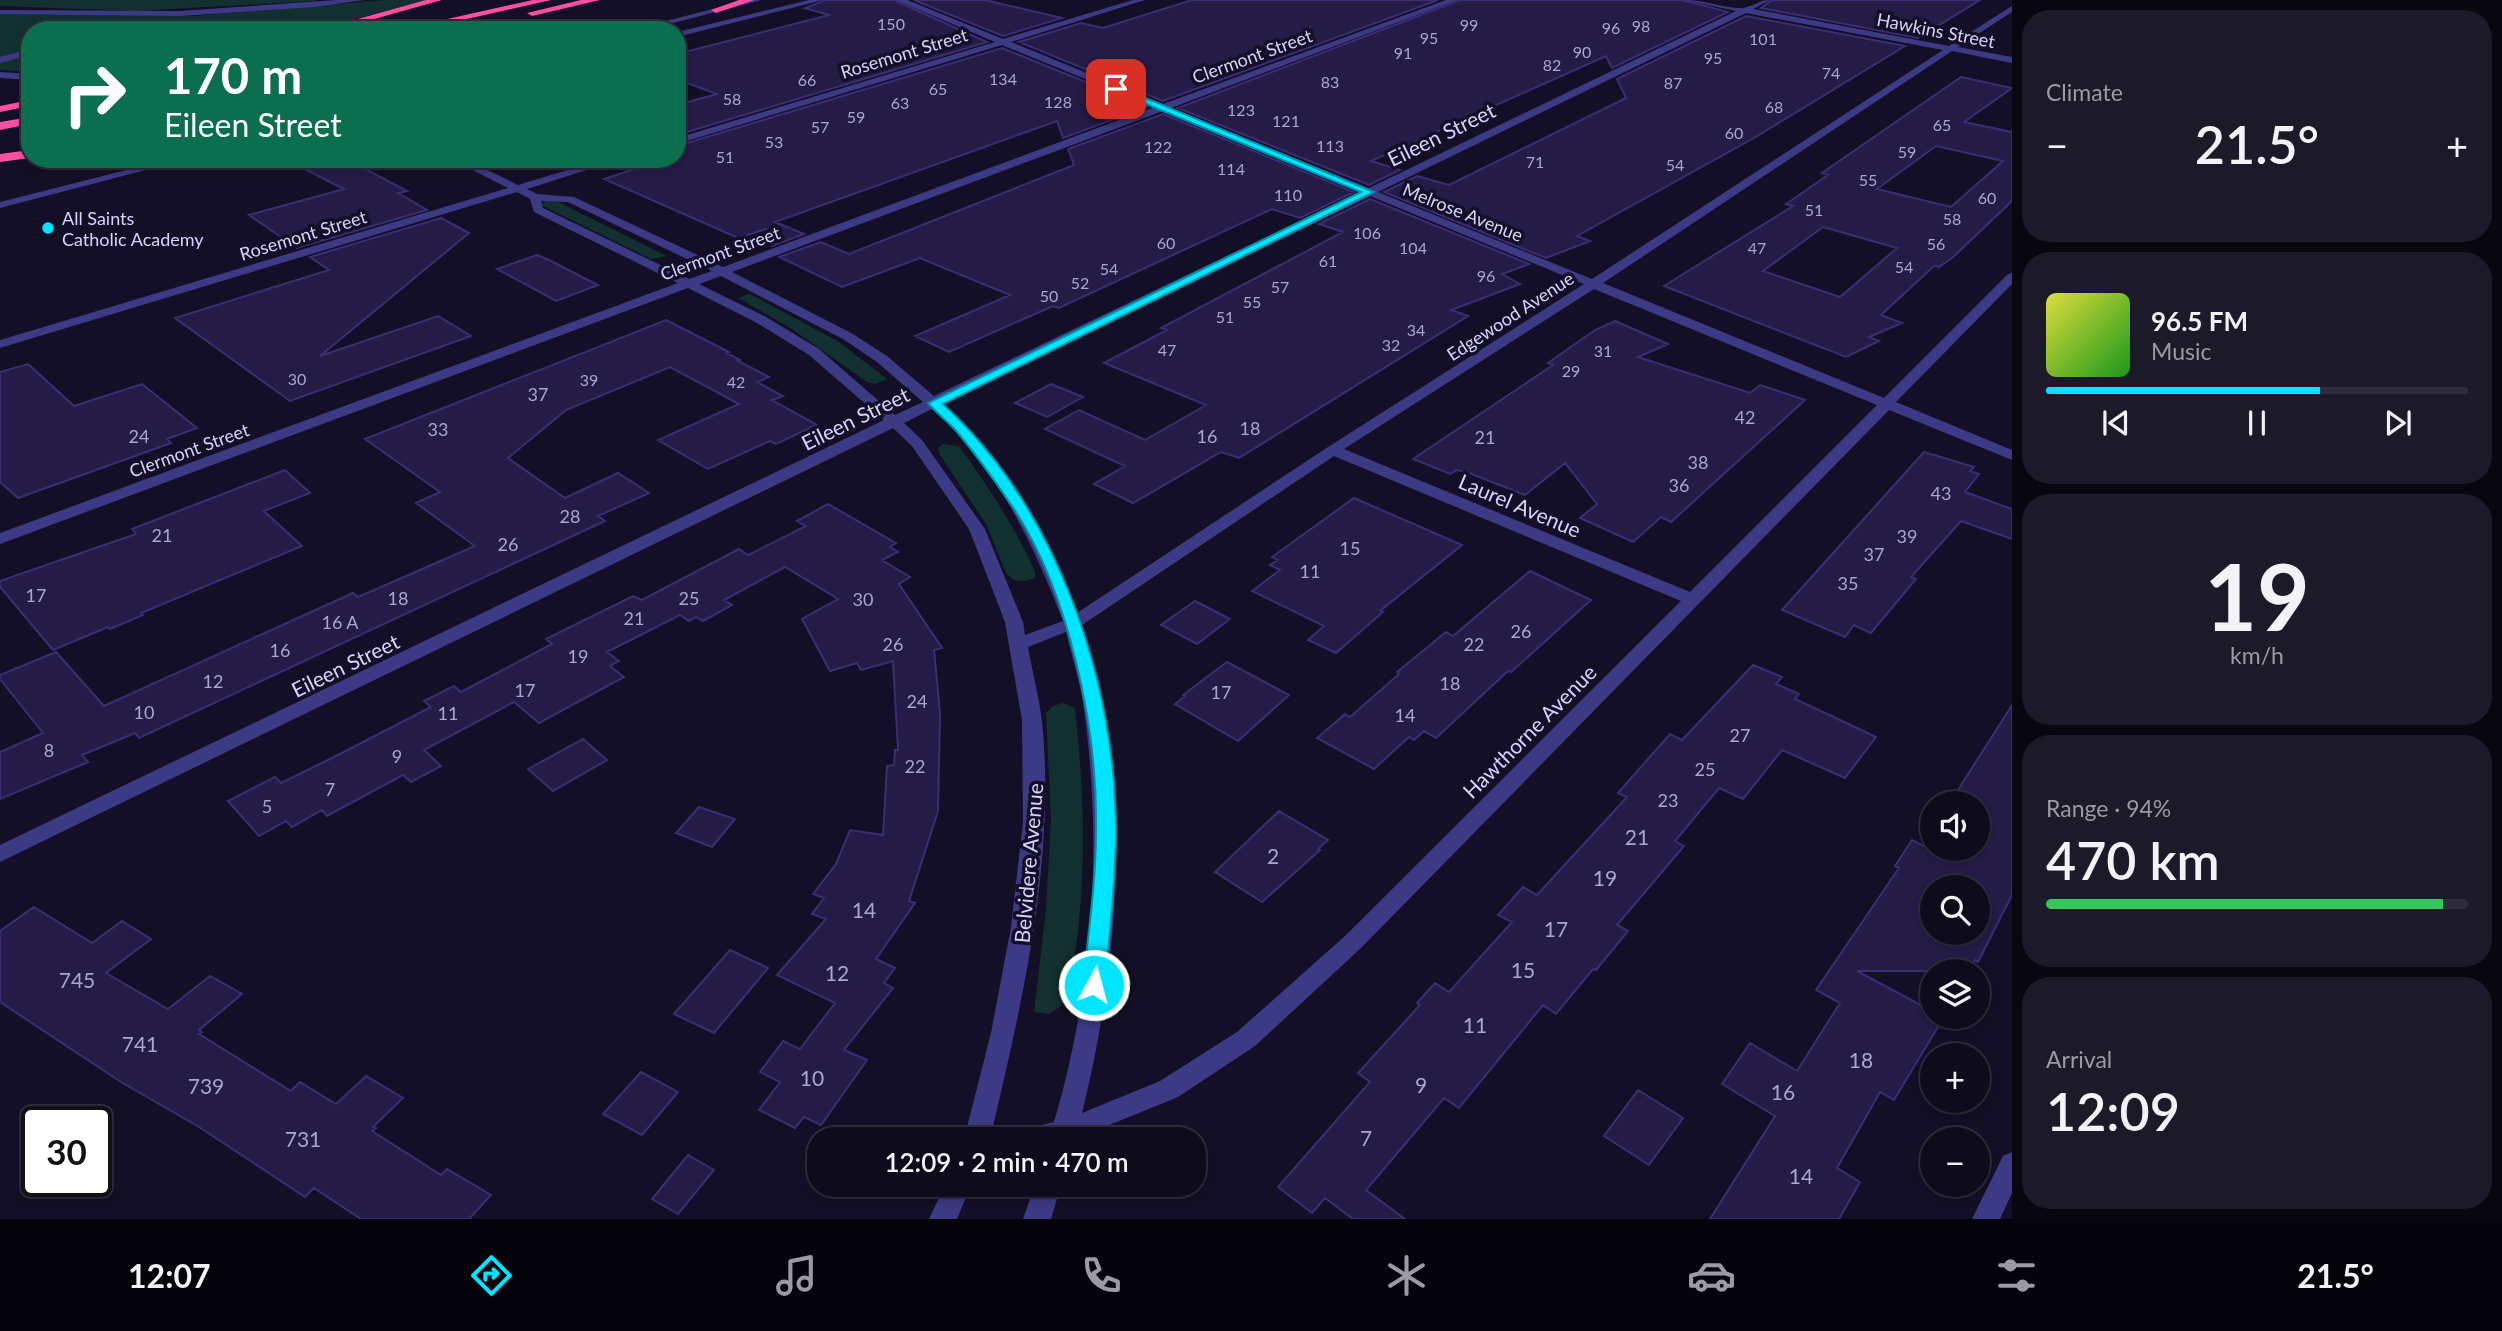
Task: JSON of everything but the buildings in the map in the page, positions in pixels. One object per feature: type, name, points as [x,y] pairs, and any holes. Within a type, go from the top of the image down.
[{"type":"highway","points":[[357,21],[437,0]]},
{"type":"highway","points":[[446,21],[547,0]]},
{"type":"highway","points":[[496,21],[595,0]]},
{"type":"highway","points":[[716,10],[749,0]]},
{"type":"highway","points":[[0,111],[21,107]]},
{"type":"highway","points":[[0,126],[21,122]]},
{"type":"highway","points":[[0,158],[21,155]]},
{"type":"street","points":[[0,12],[51,15],[207,13],[360,0]]},
{"type":"street","points":[[671,21],[758,0]]},
{"type":"street","points":[[686,33],[819,0]]},
{"type":"street","name":"Melrose Avenue","points":[[900,0],[2012,455]]},
{"type":"street","name":"Rosemont Street","points":[[686,138],[1141,0]]},
{"type":"street","name":"Clermont Street","points":[[0,539],[1453,0]]},
{"type":"street","name":"Hawkins Street","points":[[1689,0],[2012,60]]},
{"type":"street","name":"Eileen Street","points":[[0,854],[1766,0]]},
{"type":"street","name":"Edgewood Avenue","points":[[1021,643],[1074,623],[1333,450],[1593,284],[2012,8]]},
{"type":"street","points":[[51,15],[64,21]]},
{"type":"street","points":[[0,60],[21,54]]},
{"type":"street","points":[[18,76],[10,68],[21,57]]},
{"type":"street","points":[[0,75],[21,76]]},
{"type":"street","points":[[0,205],[147,168]]},
{"type":"street","name":"Belvidere Avenue","points":[[475,168],[535,197],[570,199],[844,333],[884,360],[962,428],[1020,506],[1043,547],[1074,623],[1094,709],[1103,768],[1106,830],[1102,915],[1091,1008],[1065,1127]]},
{"type":"street","name":"Rosemont Street","points":[[0,344],[587,168]]},
{"type":"street","name":"Belvidere Avenue","points":[[535,197],[538,209],[772,325],[828,362],[879,402],[934,463],[985,544],[1021,643],[1034,742],[1035,832],[1022,947],[1007,1026],[980,1127]]},
{"type":"street","name":"Hawthorne Avenue","points":[[1083,1127],[1169,1089],[1246,1039],[1353,942],[2012,277]]},
{"type":"street","name":"Laurel Avenue","points":[[1333,450],[1692,599]]},
{"type":"street","points":[[1986,1219],[2012,1164]]},
{"type":"street","points":[[943,1219],[953,1197]]},
{"type":"street","points":[[1037,1219],[1044,1197]]},
{"type":"green space","points":[[0,0],[317,1],[136,11],[0,6]]},
{"type":"green space","points":[[385,0],[428,0],[346,21],[21,21],[21,71],[0,70],[0,12],[194,16]]},
{"type":"green space","points":[[545,201],[556,201],[667,256],[651,259],[541,205]]},
{"type":"green space","points":[[750,294],[839,342],[887,379],[875,384],[867,382],[789,327],[738,298]]},
{"type":"green space","points":[[943,444],[959,446],[980,476],[1018,538],[1035,571],[1035,578],[1026,581],[1014,580],[1006,573],[986,524],[940,455],[938,448]]},
{"type":"green space","points":[[1063,703],[1075,708],[1082,800],[1083,862],[1079,923],[1069,987],[1061,1005],[1048,1014],[1034,1012],[1046,909],[1051,819],[1046,713],[1053,706]]},
{"type":"place","name":"All Saints Catholic Academy","points":[[48,228]]},
{"type":"route","points":[[1094,985],[1102,915],[1106,830],[1103,768],[1094,709],[1074,623],[1043,547],[1020,506],[962,428],[934,403],[1369,192],[1116,89]]}]
